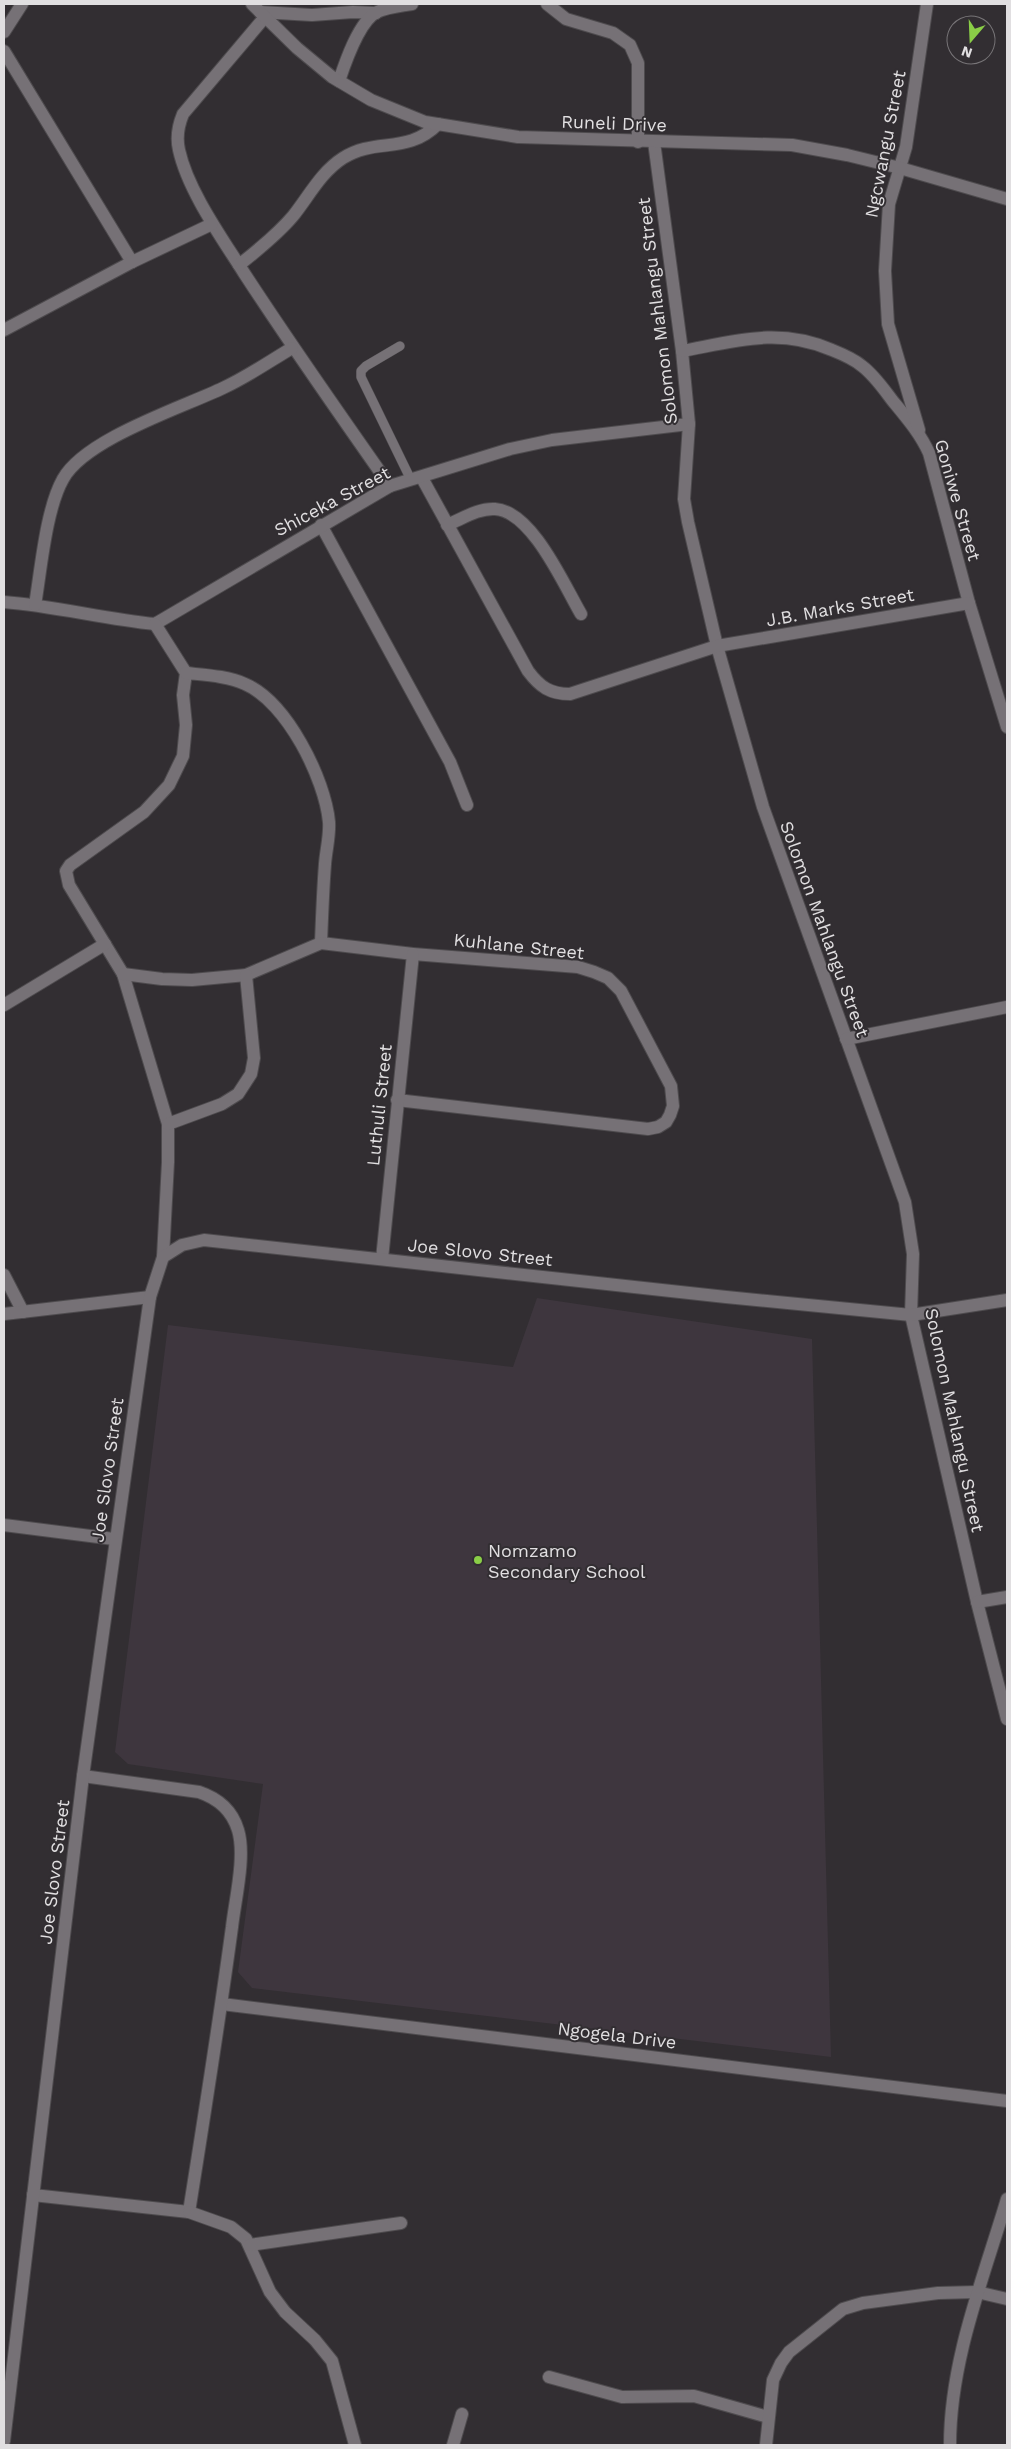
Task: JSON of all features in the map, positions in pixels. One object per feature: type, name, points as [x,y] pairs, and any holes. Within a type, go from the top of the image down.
[{"type":"street","points":[[4,32],[22,4]]},
{"type":"street","points":[[390,486],[292,348],[212,224],[184,166],[177,137],[178,124],[259,11],[312,16],[353,12],[376,13],[412,4]]},
{"type":"street","points":[[547,4],[566,19],[613,33],[630,44],[638,63],[638,142]]},
{"type":"street","name":"Ngcwangu Street","points":[[921,436],[888,324],[885,271],[886,220],[892,188],[900,168],[916,86],[927,4]]},
{"type":"street","name":"Runeli Drive","points":[[259,11],[297,48],[339,81],[371,100],[400,113],[438,124],[518,137],[792,145],[847,155],[900,168],[1007,200]]},
{"type":"street","points":[[339,81],[349,54],[368,22],[376,13]]},
{"type":"street","points":[[4,51],[132,262]]},
{"type":"street","points":[[239,265],[287,223],[311,190],[330,168],[344,157],[377,146],[412,142],[427,136],[438,124]]},
{"type":"street","name":"Solomon Mahlangu Street","points":[[654,142],[682,351],[689,424],[684,499],[688,522],[717,646],[762,807],[905,1202],[913,1254],[911,1315],[977,1602],[1007,1719]]},
{"type":"street","points":[[4,330],[132,262],[212,224]]},
{"type":"street","name":"Goniwe Street","points":[[682,351],[776,336],[818,344],[862,365],[921,436],[945,510],[969,602],[1007,727]]},
{"type":"street","points":[[35,605],[54,500],[68,470],[78,460],[106,442],[224,388],[292,348]]},
{"type":"street","name":"Shiceka Street","points":[[155,624],[390,486],[510,449],[552,440],[689,424]]},
{"type":"street","points":[[416,479],[447,525],[528,671],[537,684],[546,690],[557,694],[570,694],[717,646]]},
{"type":"street","points":[[447,525],[481,510],[495,509],[516,516],[539,543],[580,614]]},
{"type":"street","points":[[321,525],[450,762],[467,804]]},
{"type":"street","points":[[4,602],[35,605],[117,620],[155,624],[186,673],[183,695],[186,725],[184,756],[169,785],[144,812],[70,865],[66,871],[69,885],[123,974],[168,1124],[163,1257]]},
{"type":"street","name":"J.B. Marks Street","points":[[717,646],[969,602]]},
{"type":"street","points":[[123,974],[162,980],[246,975],[321,943],[330,824],[325,801],[306,754],[280,713],[257,691],[245,684],[229,679],[186,673]]},
{"type":"street","name":"Kuhlane Street","points":[[321,943],[413,954],[578,967],[608,978],[621,991],[671,1086],[673,1106],[666,1122],[658,1128],[648,1129],[397,1100]]},
{"type":"street","points":[[4,1005],[105,944]]},
{"type":"street","name":"Luthuli Street","points":[[382,1259],[413,954]]},
{"type":"street","points":[[168,1124],[222,1104],[238,1094],[252,1074],[254,1058],[246,975]]},
{"type":"street","points":[[846,1039],[1007,1007]]},
{"type":"street","name":"Joe Slovo Street","points":[[4,2441],[83,1776],[114,1539],[150,1297],[163,1257],[182,1244],[204,1240],[726,1297],[911,1315]]},
{"type":"street","points":[[4,1275],[23,1312]]},
{"type":"street","points":[[4,1314],[150,1297]]},
{"type":"street","points":[[911,1315],[1007,1300]]},
{"type":"street","points":[[4,1525],[114,1539]]},
{"type":"street","points":[[977,1602],[1007,1597]]},
{"type":"street","points":[[83,1776],[199,1792],[214,1797],[224,1806],[238,1829],[241,1857],[222,2004],[189,2212]]},
{"type":"street","name":"Ngogela Drive","points":[[222,2004],[1007,2101]]},
{"type":"street","points":[[33,2195],[189,2212],[238,2230],[250,2245],[275,2299],[285,2312],[315,2340],[332,2361],[355,2445]]},
{"type":"street","points":[[950,2445],[950,2412],[956,2376],[977,2292],[1007,2199]]},
{"type":"street","points":[[250,2245],[401,2223]]},
{"type":"street","points":[[766,2445],[772,2380],[781,2362],[789,2352],[843,2309],[863,2303],[938,2293],[977,2292],[1007,2299]]},
{"type":"street","points":[[549,2377],[622,2397],[694,2396],[768,2417]]},
{"type":"street","points":[[453,2445],[462,2414]]},
{"type":"lane","points":[[400,346],[366,366],[361,371],[361,377],[416,479]]},
{"type":"shaded area","name":"Nomzamo Secondary School","points":[[537,1298],[812,1339],[831,2057],[252,1988],[238,1972],[263,1784],[128,1764],[115,1752],[168,1325],[513,1367]]},
{"type":"place","name":"Nomzamo Secondary School","points":[[478,1560]]}]
